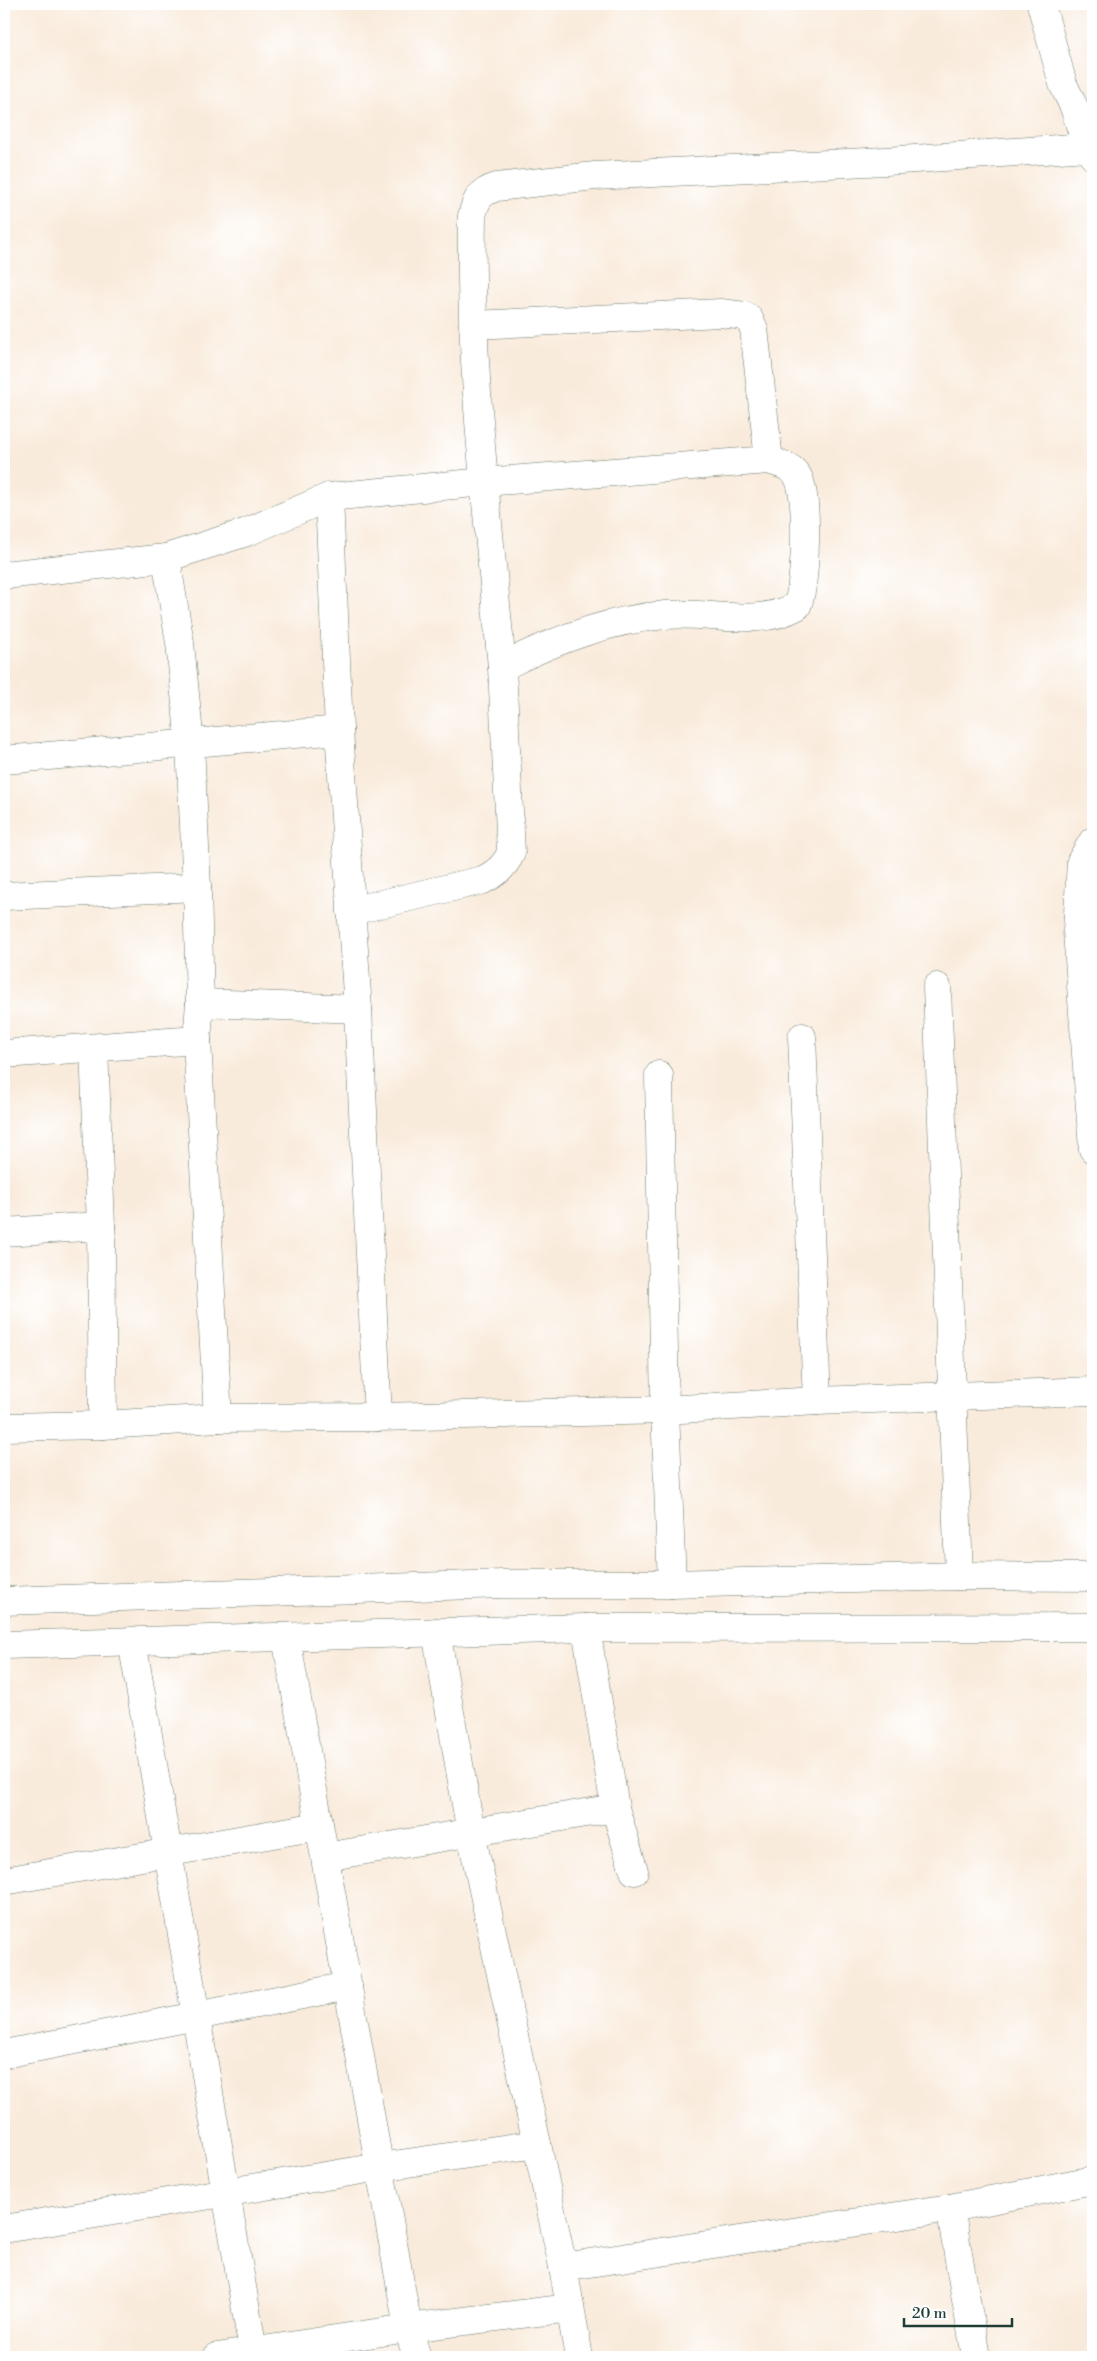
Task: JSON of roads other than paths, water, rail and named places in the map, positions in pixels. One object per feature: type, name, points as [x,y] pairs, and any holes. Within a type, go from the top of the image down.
[{"type":"street","points":[[351,911],[483,880],[498,873],[511,853],[502,667],[484,482],[473,325],[472,216],[475,200],[485,191],[497,186],[595,176],[1090,151],[1074,107],[1063,84],[1041,4]]},
{"type":"street","points":[[473,325],[699,314],[738,313],[745,316],[750,319],[754,329],[769,460]]},
{"type":"street","points":[[4,575],[166,558],[247,532],[329,497],[484,482],[769,460],[790,467],[798,478],[804,518],[804,562],[803,585],[797,606],[771,617],[668,614],[628,619],[559,642],[502,667]]},
{"type":"street","points":[[329,497],[339,730],[358,1009],[378,1417]]},
{"type":"street","points":[[166,558],[180,643],[190,745],[198,887],[200,1003],[197,1040],[218,1418]]},
{"type":"street","points":[[4,760],[190,745],[339,730]]},
{"type":"street","points":[[1093,841],[1082,861],[1077,931],[1093,1149]]},
{"type":"street","points":[[4,896],[198,887]]},
{"type":"street","points":[[937,987],[954,1396],[959,1576]]},
{"type":"street","points":[[200,1003],[358,1009]]},
{"type":"street","points":[[802,1037],[817,1400]]},
{"type":"street","points":[[4,1054],[197,1040]]},
{"type":"street","points":[[94,1048],[101,1226],[103,1425]]},
{"type":"street","points":[[659,1075],[665,1410],[672,1584]]},
{"type":"street","points":[[4,1232],[101,1226]]},
{"type":"street","points":[[4,1427],[103,1425],[218,1418],[378,1417],[665,1410],[817,1400],[1093,1391]]},
{"type":"street","points":[[4,1601],[492,1585],[672,1584],[959,1576],[1093,1577]]},
{"type":"street","points":[[4,1645],[586,1628],[1093,1627]]},
{"type":"street","points":[[586,1628],[615,1808],[634,1871]]},
{"type":"street","points":[[436,1632],[471,1833],[563,2267],[579,2357]]},
{"type":"street","points":[[286,1637],[408,2328],[417,2357]]},
{"type":"street","points":[[132,1641],[254,2354]]},
{"type":"street","points":[[325,1858],[615,1808]]},
{"type":"street","points":[[4,1881],[320,1826]]},
{"type":"street","points":[[4,2054],[348,1986]]},
{"type":"street","points":[[4,2229],[380,2167],[537,2144]]},
{"type":"street","points":[[563,2267],[950,2208],[1093,2180]]},
{"type":"street","points":[[950,2208],[976,2357]]},
{"type":"street","points":[[217,2357],[254,2354],[408,2328],[570,2308]]}]
